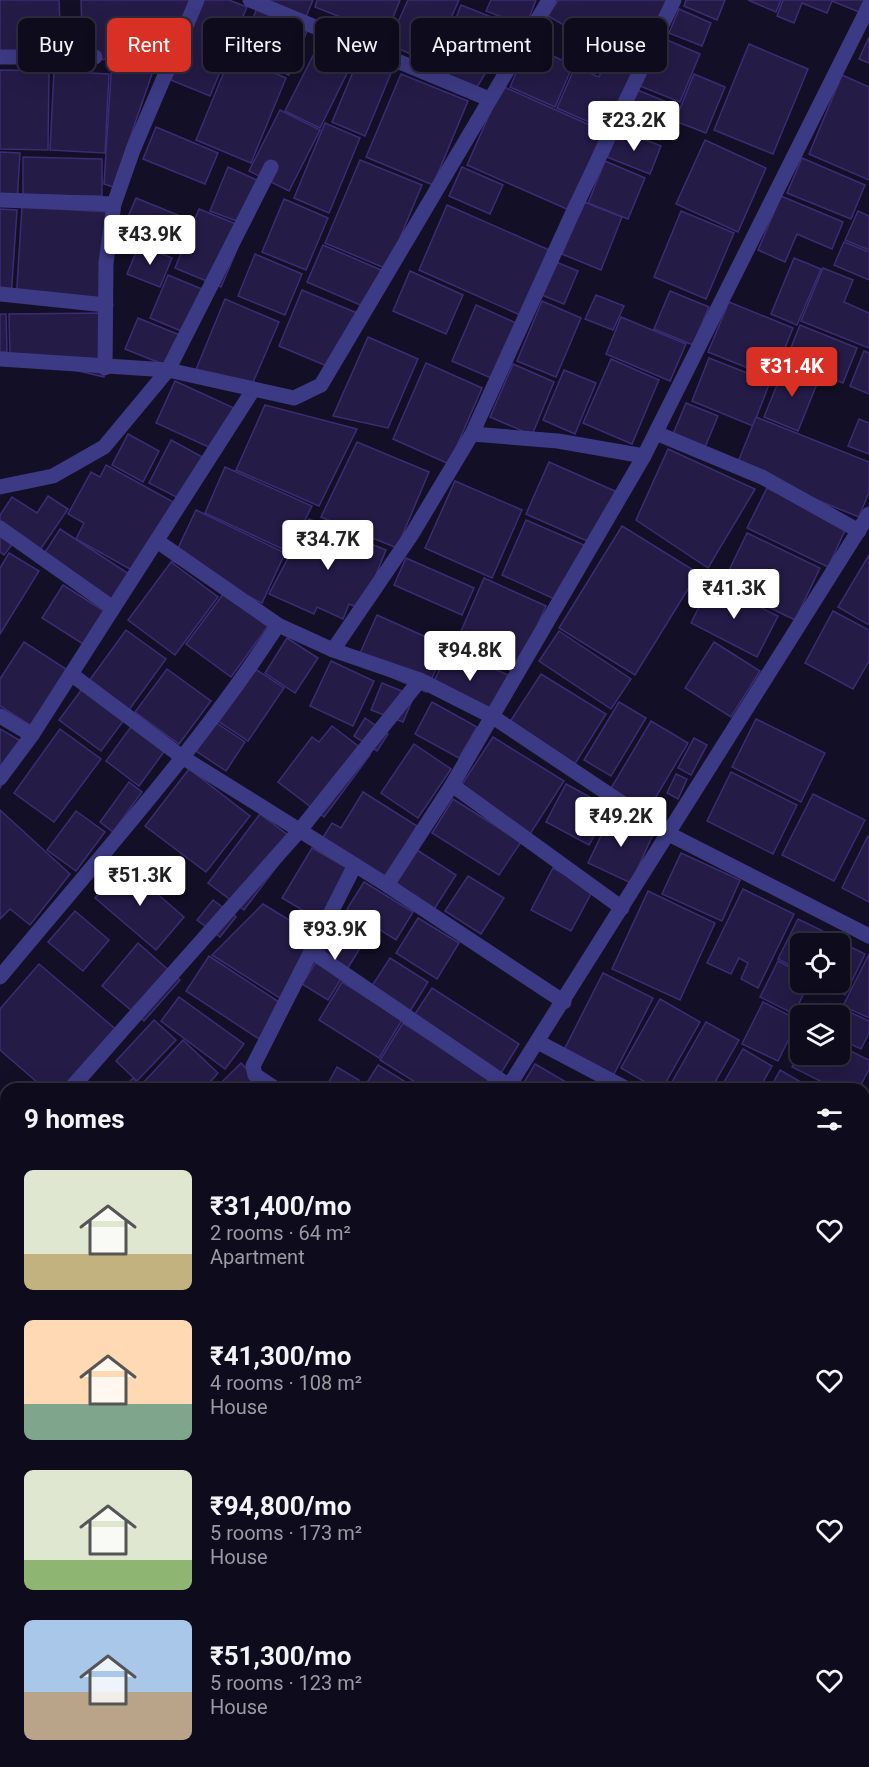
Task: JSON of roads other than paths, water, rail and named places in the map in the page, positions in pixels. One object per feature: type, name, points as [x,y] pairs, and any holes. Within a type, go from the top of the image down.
[{"type":"street","points":[[105,368],[106,263],[114,204],[133,150],[197,0]]},
{"type":"street","points":[[250,0],[489,99]]},
{"type":"street","points":[[0,358],[105,368],[168,370],[294,398],[321,385],[549,0]]},
{"type":"street","points":[[333,650],[412,534],[472,434],[573,212],[674,0]]},
{"type":"street","points":[[387,885],[493,717],[644,456],[869,6]]},
{"type":"street","points":[[0,57],[18,57]]},
{"type":"street","points":[[0,487],[52,476],[104,447],[168,370],[271,167]]},
{"type":"street","points":[[0,200],[114,204]]},
{"type":"street","points":[[0,294],[106,305]]},
{"type":"street","points":[[0,778],[32,735],[253,390]]},
{"type":"street","points":[[656,433],[762,477],[859,531]]},
{"type":"street","points":[[472,434],[558,441],[644,456]]},
{"type":"street","points":[[511,1083],[869,514]]},
{"type":"street","points":[[0,528],[113,608]]},
{"type":"street","points":[[158,541],[278,625],[333,650],[420,680],[493,717],[667,833],[869,936]]},
{"type":"street","points":[[0,977],[182,757],[257,658],[278,625]]},
{"type":"street","points":[[71,674],[182,757],[356,865],[564,1002]]},
{"type":"street","points":[[75,1083],[300,830],[420,680]]},
{"type":"street","points":[[0,716],[32,735]]},
{"type":"street","points":[[452,785],[622,908]]},
{"type":"street","points":[[267,1083],[255,1075],[253,1066],[356,865]]},
{"type":"street","points":[[310,951],[501,1083]]},
{"type":"street","points":[[538,1042],[616,1083]]}]
